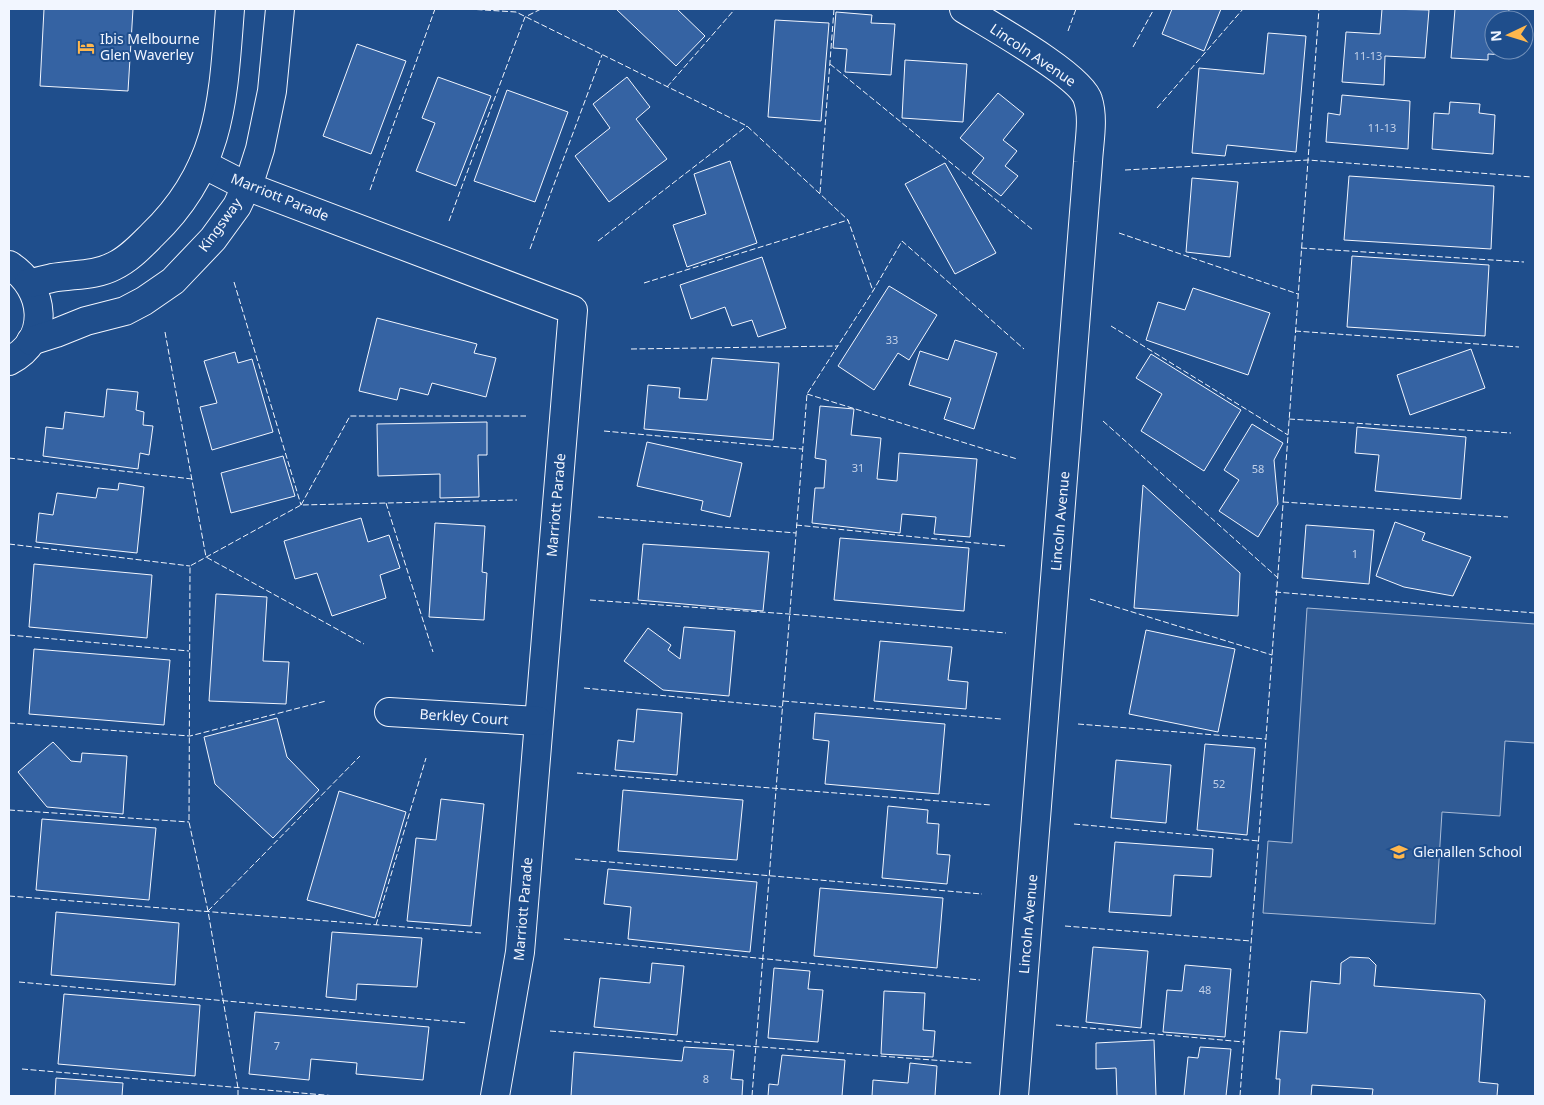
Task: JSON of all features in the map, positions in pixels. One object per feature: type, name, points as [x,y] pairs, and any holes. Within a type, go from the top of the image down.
[{"type":"street","points":[[29,283],[52,278],[94,274],[115,266],[136,250],[167,220],[182,202],[203,164],[217,128],[221,110],[230,9]]},
{"type":"street","name":"Kingsway","points":[[31,341],[56,334],[86,320],[125,311],[159,291],[184,271],[213,238],[237,206],[260,149],[267,119],[272,91],[280,9]]},
{"type":"street","name":"Lincoln Avenue","points":[[964,9],[1068,77],[1081,88],[1088,98],[1090,114],[1014,1096]]},
{"type":"street","name":"Marriott Parade","points":[[203,164],[246,186],[573,310],[520,952],[495,1096]]},
{"type":"street","points":[[9,265],[29,283],[36,297],[39,312],[37,327],[31,341],[18,356],[9,361]]},
{"type":"street","name":"Berkley Court","points":[[389,712],[538,721]]},
{"type":"shaded area","points":[[1307,608],[1535,624],[1535,743],[1505,741],[1500,816],[1442,812],[1435,924],[1263,913],[1268,841],[1292,843]]},
{"type":"building","name":"Ibis Melbourne Glen Waverley","points":[[44,9],[133,9],[128,91],[40,86]]},
{"type":"building","points":[[616,9],[677,9],[705,36],[676,66]]},
{"type":"building","points":[[1172,9],[1221,9],[1204,51],[1162,34]]},
{"type":"building","points":[[1382,9],[1429,10],[1425,58],[1385,56],[1384,85],[1342,82],[1346,32],[1380,34]]},
{"type":"building","points":[[1455,9],[1509,9],[1484,10],[1484,60],[1451,58]]},
{"type":"building","points":[[836,12],[872,15],[871,23],[895,24],[891,75],[845,72],[847,49],[833,48]]},
{"type":"building","points":[[775,20],[829,23],[821,121],[768,117]]},
{"type":"building","points":[[1268,33],[1306,36],[1296,152],[1227,145],[1225,156],[1192,153],[1199,68],[1264,74]]},
{"type":"building","points":[[357,44],[406,61],[371,154],[323,136]]},
{"type":"building","points":[[905,60],[967,64],[963,122],[902,118]]},
{"type":"building","points":[[438,77],[491,96],[456,186],[416,171],[435,123],[422,118]]},
{"type":"building","points":[[627,77],[650,107],[636,119],[667,159],[609,202],[575,156],[610,128],[593,104]]},
{"type":"building","points":[[507,90],[568,112],[535,202],[474,181]]},
{"type":"building","points":[[998,93],[1024,114],[1003,140],[1017,151],[1005,166],[1018,176],[1001,196],[972,173],[984,158],[960,138]]},
{"type":"building","points":[[1342,95],[1410,101],[1408,149],[1326,142],[1328,113],[1340,115]]},
{"type":"building","points":[[1450,102],[1480,104],[1479,113],[1495,115],[1493,154],[1432,149],[1434,113],[1449,114]]},
{"type":"building","points":[[730,161],[757,243],[687,267],[673,225],[706,214],[694,174]]},
{"type":"building","points":[[945,163],[996,253],[955,274],[905,184]]},
{"type":"building","points":[[1349,176],[1494,186],[1491,249],[1344,240]]},
{"type":"building","points":[[1192,178],[1238,182],[1230,257],[1186,252]]},
{"type":"building","points":[[1352,256],[1489,265],[1485,336],[1347,327]]},
{"type":"building","points":[[762,257],[786,328],[758,337],[752,320],[732,326],[725,307],[691,319],[680,285]]},
{"type":"building","points":[[889,286],[937,315],[909,360],[898,353],[874,390],[838,366]]},
{"type":"building","points":[[1193,288],[1270,313],[1248,375],[1146,340],[1158,302],[1185,310]]},
{"type":"building","points":[[377,318],[477,344],[474,353],[496,358],[486,397],[432,383],[428,395],[400,388],[397,400],[359,391]]},
{"type":"building","points":[[955,340],[997,353],[974,429],[944,419],[951,398],[909,385],[920,351],[948,360]]},
{"type":"building","points":[[1471,349],[1485,388],[1410,415],[1397,375]]},
{"type":"building","points":[[235,352],[238,363],[252,359],[273,432],[212,450],[200,407],[217,403],[204,361]]},
{"type":"building","points":[[1151,354],[1241,410],[1204,471],[1141,431],[1162,394],[1136,378]]},
{"type":"building","points":[[712,358],[779,363],[773,440],[644,429],[648,385],[680,388],[679,398],[707,400]]},
{"type":"building","points":[[107,389],[138,392],[136,410],[144,412],[143,425],[153,426],[149,455],[140,453],[138,469],[43,456],[46,427],[63,429],[65,412],[104,417]]},
{"type":"building","points":[[820,406],[854,409],[851,435],[881,438],[877,479],[897,481],[899,453],[977,459],[970,537],[934,534],[936,517],[902,514],[900,533],[812,523],[815,488],[824,488],[826,460],[815,458]]},
{"type":"building","points":[[487,422],[487,455],[478,455],[479,497],[440,498],[440,474],[378,476],[377,424]]},
{"type":"building","points":[[1252,424],[1283,443],[1274,460],[1278,504],[1258,537],[1219,511],[1239,480],[1224,470]]},
{"type":"building","points":[[1357,427],[1466,437],[1461,499],[1375,491],[1379,455],[1355,453]]},
{"type":"building","points":[[647,442],[742,463],[730,517],[701,510],[703,501],[637,486]]},
{"type":"building","points":[[283,456],[295,496],[231,513],[221,473]]},
{"type":"building","points":[[119,483],[144,487],[137,553],[36,542],[39,513],[53,515],[57,493],[96,498],[98,488],[118,490]]},
{"type":"building","points":[[1143,485],[1240,573],[1238,616],[1134,608]]},
{"type":"building","points":[[361,518],[368,542],[389,535],[400,568],[380,575],[386,598],[332,616],[317,573],[295,579],[284,541]]},
{"type":"building","points":[[1395,522],[1425,533],[1422,540],[1471,557],[1453,596],[1404,587],[1376,576]]},
{"type":"building","points":[[435,523],[485,526],[482,572],[487,573],[484,620],[429,617]]},
{"type":"building","points":[[1306,525],[1374,530],[1369,584],[1302,578]]},
{"type":"building","points":[[840,538],[969,548],[964,611],[834,600]]},
{"type":"building","points":[[643,544],[769,552],[763,611],[638,600]]},
{"type":"building","points":[[34,564],[152,575],[147,638],[29,627]]},
{"type":"building","points":[[216,594],[267,597],[263,661],[289,662],[286,704],[209,701]]},
{"type":"building","points":[[684,627],[735,631],[729,696],[663,690],[624,661],[648,628],[671,645],[668,650],[680,659]]},
{"type":"building","points":[[1146,630],[1235,649],[1218,732],[1129,714]]},
{"type":"building","points":[[880,641],[952,647],[948,680],[968,682],[966,709],[874,701]]},
{"type":"building","points":[[34,649],[170,660],[164,725],[29,714]]},
{"type":"building","points":[[637,709],[682,713],[677,775],[615,770],[618,740],[634,742]]},
{"type":"building","points":[[815,713],[945,724],[939,794],[825,784],[829,741],[813,739]]},
{"type":"building","points":[[277,718],[287,757],[319,790],[273,838],[215,784],[204,737]]},
{"type":"building","points":[[53,742],[71,761],[81,762],[82,753],[127,756],[123,814],[47,807],[18,772]]},
{"type":"building","points":[[1205,744],[1255,748],[1247,835],[1197,830]]},
{"type":"building","points":[[1116,760],[1171,765],[1166,823],[1111,818]]},
{"type":"building","points":[[623,790],[743,800],[737,860],[618,851]]},
{"type":"building","points":[[339,791],[406,812],[375,918],[307,900]]},
{"type":"building","points":[[441,799],[484,804],[471,926],[407,921],[416,838],[436,840]]},
{"type":"building","points":[[888,806],[928,810],[927,823],[939,824],[937,854],[950,855],[947,884],[882,878]]},
{"type":"building","points":[[42,819],[156,828],[149,900],[36,890]]},
{"type":"building","points":[[1115,842],[1213,849],[1211,877],[1174,875],[1171,916],[1109,912]]},
{"type":"building","points":[[608,869],[757,882],[750,952],[628,939],[631,907],[604,904]]},
{"type":"building","points":[[820,888],[943,898],[937,968],[814,956]]},
{"type":"building","points":[[56,912],[179,923],[175,985],[51,975]]},
{"type":"building","points":[[332,932],[422,938],[417,987],[357,984],[356,1000],[326,997]]},
{"type":"building","points":[[1093,947],[1148,951],[1141,1028],[1086,1022]]},
{"type":"building","points":[[1350,957],[1369,958],[1376,965],[1374,986],[1480,994],[1485,1000],[1479,1082],[1498,1084],[1497,1096],[1372,1096],[1373,1089],[1312,1085],[1311,1096],[1279,1096],[1280,1079],[1276,1079],[1280,1031],[1307,1033],[1311,981],[1340,984],[1341,963]]},
{"type":"building","points":[[652,963],[684,966],[677,1035],[594,1027],[600,978],[650,983]]},
{"type":"building","points":[[1185,965],[1231,969],[1225,1037],[1163,1032],[1167,990],[1182,991]]},
{"type":"building","points":[[774,968],[810,971],[808,989],[823,990],[818,1042],[768,1038]]},
{"type":"building","points":[[884,991],[925,993],[923,1030],[935,1031],[933,1057],[881,1054]]},
{"type":"building","points":[[64,994],[200,1005],[195,1076],[58,1064]]},
{"type":"building","points":[[255,1012],[429,1027],[423,1080],[356,1074],[357,1063],[311,1059],[309,1080],[249,1074]]},
{"type":"building","points":[[1154,1040],[1156,1096],[1117,1096],[1116,1068],[1096,1069],[1096,1043]]},
{"type":"building","points":[[684,1047],[734,1050],[731,1079],[743,1080],[742,1096],[571,1096],[574,1052],[682,1061]]},
{"type":"building","points":[[1200,1047],[1231,1049],[1226,1096],[1184,1096],[1188,1057],[1198,1058]]},
{"type":"building","points":[[782,1055],[845,1060],[842,1096],[768,1096],[769,1084],[778,1085]]},
{"type":"building","points":[[910,1063],[937,1066],[935,1096],[872,1096],[873,1080],[908,1083]]},
{"type":"building","points":[[56,1078],[123,1083],[122,1096],[55,1096]]},
{"type":"fence","points":[[370,190],[435,9]]},
{"type":"fence","points":[[468,9],[516,12],[747,126],[848,220],[873,291]]},
{"type":"fence","points":[[449,221],[525,17],[541,9]]},
{"type":"fence","points":[[667,87],[735,9]]},
{"type":"fence","points":[[820,193],[834,9]]},
{"type":"fence","points":[[1068,31],[1076,9]]},
{"type":"fence","points":[[1133,47],[1154,9]]},
{"type":"fence","points":[[1157,108],[1243,9]]},
{"type":"fence","points":[[1240,1096],[1319,9]]},
{"type":"fence","points":[[530,249],[602,55]]},
{"type":"fence","points":[[830,64],[1033,230]]},
{"type":"fence","points":[[598,241],[747,126]]},
{"type":"fence","points":[[1125,170],[1308,160],[1532,177]]},
{"type":"fence","points":[[644,283],[848,220]]},
{"type":"fence","points":[[1119,233],[1298,294]]},
{"type":"fence","points":[[752,1096],[807,394],[873,291],[902,241],[1024,349]]},
{"type":"fence","points":[[1301,248],[1524,262]]},
{"type":"fence","points":[[234,282],[301,505]]},
{"type":"fence","points":[[1111,326],[1288,435]]},
{"type":"fence","points":[[1295,331],[1519,347]]},
{"type":"fence","points":[[165,332],[206,557],[364,644]]},
{"type":"fence","points":[[631,349],[838,346]]},
{"type":"fence","points":[[807,394],[1017,459]]},
{"type":"fence","points":[[301,505],[350,416],[526,416]]},
{"type":"fence","points":[[1289,419],[1511,433]]},
{"type":"fence","points":[[1103,421],[1278,578]]},
{"type":"fence","points":[[604,431],[802,449]]},
{"type":"fence","points":[[9,458],[192,479]]},
{"type":"fence","points":[[238,1096],[208,911],[189,822],[190,566],[301,505],[517,500]]},
{"type":"fence","points":[[1283,502],[1508,517]]},
{"type":"fence","points":[[386,503],[433,652]]},
{"type":"fence","points":[[598,517],[796,533]]},
{"type":"fence","points":[[796,525],[1006,546]]},
{"type":"fence","points":[[9,544],[190,566]]},
{"type":"fence","points":[[1275,592],[1535,613]]},
{"type":"fence","points":[[1090,599],[1272,655]]},
{"type":"fence","points":[[590,600],[789,614],[1006,633]]},
{"type":"fence","points":[[9,635],[189,651]]},
{"type":"fence","points":[[584,688],[782,707]]},
{"type":"fence","points":[[9,723],[190,736],[326,701]]},
{"type":"fence","points":[[783,701],[1001,719]]},
{"type":"fence","points":[[1078,724],[1266,739]]},
{"type":"fence","points":[[208,911],[360,756]]},
{"type":"fence","points":[[376,925],[426,758]]},
{"type":"fence","points":[[577,773],[991,805]]},
{"type":"fence","points":[[9,810],[189,822]]},
{"type":"fence","points":[[1074,824],[1259,841]]},
{"type":"fence","points":[[575,859],[982,894]]},
{"type":"fence","points":[[9,896],[481,933]]},
{"type":"fence","points":[[1065,926],[1251,941]]},
{"type":"fence","points":[[564,939],[980,980]]},
{"type":"fence","points":[[19,982],[467,1023]]},
{"type":"fence","points":[[1056,1025],[1244,1042]]},
{"type":"fence","points":[[550,1031],[972,1063]]},
{"type":"fence","points":[[22,1069],[336,1096]]},
{"type":"place","name":"Ibis Melbourne Glen Waverley","points":[[86,47]]},
{"type":"place","name":"Glenallen School","points":[[1399,852]]}]
